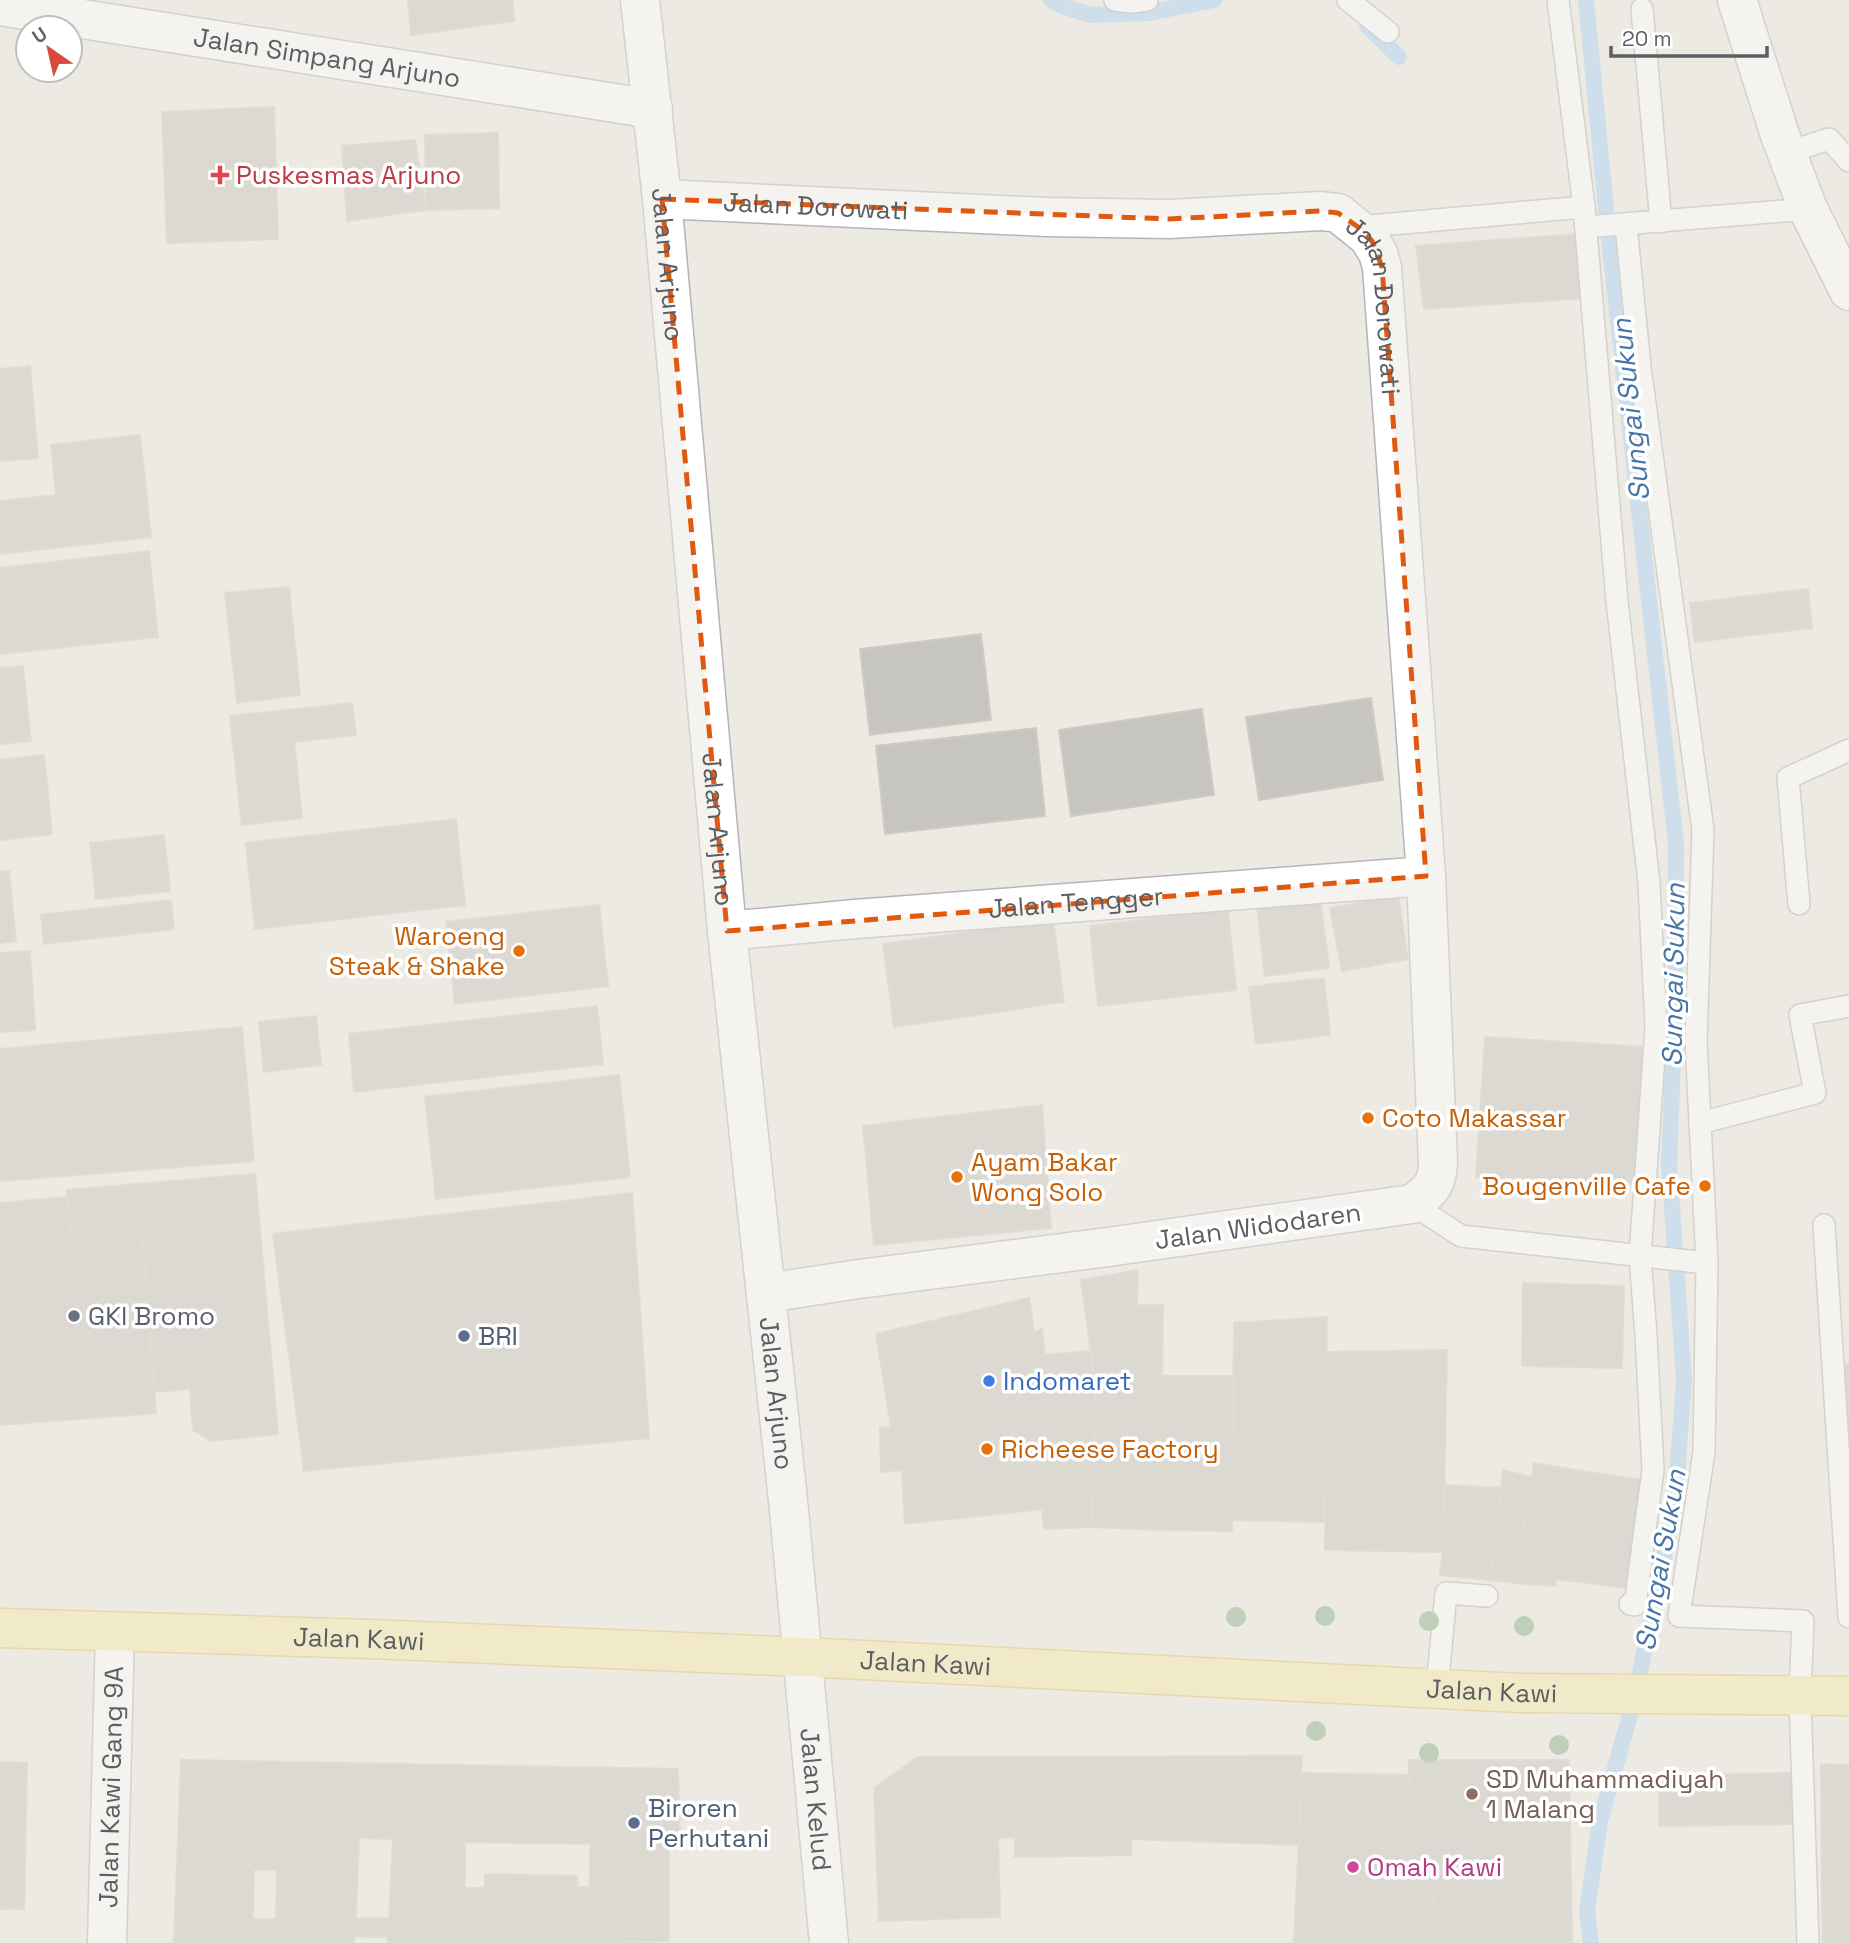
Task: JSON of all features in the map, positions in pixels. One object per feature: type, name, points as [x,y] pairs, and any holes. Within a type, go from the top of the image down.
[{"type":"main road","name":"Jalan Kawi","points":[[0,1628],[370,1639],[803,1657],[1520,1693],[1849,1696]]},
{"type":"street","name":"Jalan Arjuno","points":[[640,0],[662,199],[727,932],[803,1657]]},
{"type":"street","points":[[1737,0],[1786,153],[1808,209],[1849,291]]},
{"type":"street","name":"Jalan Simpang Arjuno","points":[[0,6],[653,109]]},
{"type":"street","name":"Jalan Dorowati","points":[[662,199],[1019,216],[1169,219],[1321,211],[1338,213],[1357,227],[1372,241],[1382,267],[1426,876]]},
{"type":"street","points":[[1412,1205],[1427,1193],[1437,1180],[1438,1163],[1426,876]]},
{"type":"street","name":"Jalan Tengger","points":[[727,932],[855,919],[1426,876]]},
{"type":"street","name":"Jalan Widodaren","points":[[766,1293],[1412,1205]]},
{"type":"street","name":"Jalan Kawi Gang 9A","points":[[107,1943],[115,1632]]},
{"type":"street","name":"Jalan Kelud","points":[[803,1657],[829,1943]]},
{"type":"lane","points":[[1115,0],[1147,0]]},
{"type":"lane","points":[[1348,0],[1388,32]]},
{"type":"lane","points":[[1558,0],[1585,217],[1617,601],[1649,883],[1656,1028],[1640,1256],[1653,1470],[1635,1605],[1630,1604]]},
{"type":"lane","points":[[1642,9],[1661,222]]},
{"type":"lane","points":[[1786,153],[1829,139],[1849,160]]},
{"type":"lane","points":[[1357,227],[1585,217],[1626,225],[1808,209]]},
{"type":"lane","points":[[1626,225],[1640,367],[1703,830],[1696,1041],[1707,1263],[1704,1452],[1679,1616],[1803,1621],[1800,1696],[1808,1943]]},
{"type":"lane","points":[[1799,904],[1788,778],[1849,750]]},
{"type":"lane","points":[[1700,1123],[1815,1093],[1800,1015],[1849,1006]]},
{"type":"lane","points":[[1412,1205],[1461,1236],[1707,1263]]},
{"type":"lane","points":[[1824,1224],[1849,1617]]},
{"type":"lane","points":[[1437,1688],[1446,1593],[1487,1596]]},
{"type":"highlighted area","points":[[662,199],[1169,219],[1321,211],[1338,213],[1358,227],[1372,241],[1382,267],[1426,876],[727,931]]},
{"type":"building","points":[[408,0],[512,0],[514,21],[411,35]]},
{"type":"building","name":"Puskesmas Arjuno","points":[[274,107],[278,239],[167,243],[162,112]]},
{"type":"building","points":[[498,133],[499,208],[426,210],[425,135]]},
{"type":"building","points":[[415,140],[426,210],[347,221],[342,146]]},
{"type":"building","points":[[1578,234],[1585,298],[1424,309],[1416,246]]},
{"type":"building","points":[[30,366],[38,458],[0,461],[0,369]]},
{"type":"building","points":[[140,435],[151,537],[0,554],[0,501],[56,495],[51,445]]},
{"type":"building","points":[[149,551],[158,637],[0,654],[0,568]]},
{"type":"building","points":[[289,587],[300,695],[237,703],[225,593]]},
{"type":"building","points":[[1808,589],[1812,628],[1695,642],[1690,603]]},
{"type":"building","points":[[981,634],[991,720],[870,735],[860,649]]},
{"type":"building","points":[[23,666],[31,741],[0,744],[0,668]]},
{"type":"building","points":[[1371,698],[1383,780],[1259,800],[1246,717]]},
{"type":"building","points":[[352,703],[356,735],[294,742],[302,818],[242,825],[230,716]]},
{"type":"building","points":[[1202,709],[1214,795],[1071,816],[1059,730]]},
{"type":"building","points":[[1036,728],[1045,816],[885,834],[876,746]]},
{"type":"building","points":[[44,755],[52,834],[0,840],[0,760]]},
{"type":"building","points":[[456,819],[465,905],[255,929],[246,843]]},
{"type":"building","points":[[164,835],[170,891],[96,899],[90,843]]},
{"type":"building","points":[[9,871],[16,941],[0,943],[0,872]]},
{"type":"building","points":[[1398,896],[1408,959],[1342,971],[1330,908]]},
{"type":"building","points":[[1320,898],[1329,968],[1265,976],[1257,905]]},
{"type":"building","points":[[171,900],[174,929],[44,944],[41,915]]},
{"type":"building","points":[[599,905],[608,986],[455,1004],[446,922]]},
{"type":"building","points":[[1228,909],[1236,990],[1098,1006],[1090,926]]},
{"type":"building","points":[[1053,920],[1064,1002],[894,1027],[883,944]]},
{"type":"building","points":[[30,951],[35,1030],[0,1032],[0,953]]},
{"type":"building","points":[[1324,978],[1330,1035],[1256,1044],[1249,987]]},
{"type":"building","points":[[597,1006],[603,1064],[354,1092],[349,1034]]},
{"type":"building","points":[[316,1016],[321,1065],[264,1072],[259,1022]]},
{"type":"building","points":[[242,1027],[254,1161],[0,1181],[0,1049]]},
{"type":"building","points":[[1485,1037],[1644,1047],[1635,1184],[1476,1177]]},
{"type":"building","points":[[619,1075],[630,1177],[436,1199],[425,1097]]},
{"type":"building","name":"Ayam Bakar Wong Solo","points":[[1042,1105],[1051,1228],[874,1245],[863,1126]]},
{"type":"building","points":[[255,1174],[278,1434],[211,1441],[193,1430],[190,1389],[155,1392],[142,1233],[72,1240],[67,1190]]},
{"type":"building","name":"BRI","points":[[632,1193],[649,1438],[304,1471],[273,1234]]},
{"type":"building","name":"GKI Bromo","points":[[67,1197],[72,1240],[142,1233],[156,1413],[0,1425],[0,1203]]},
{"type":"building","points":[[1138,1270],[1137,1305],[1163,1305],[1160,1530],[1091,1527],[1096,1407],[1081,1280]]},
{"type":"building","points":[[1523,1283],[1624,1286],[1622,1368],[1522,1366]]},
{"type":"building","name":"Indomaret","points":[[1029,1298],[1034,1332],[1042,1329],[1045,1355],[1091,1351],[1096,1407],[891,1427],[876,1334]]},
{"type":"building","points":[[1327,1317],[1324,1522],[1232,1520],[1234,1323]]},
{"type":"building","points":[[1447,1350],[1443,1552],[1325,1550],[1326,1352]]},
{"type":"building","points":[[1843,1364],[1849,1364],[1849,1441]]},
{"type":"building","points":[[1161,1376],[1233,1376],[1232,1531],[1160,1530]]},
{"type":"building","name":"Richeese Factory","points":[[1096,1407],[1091,1527],[1044,1529],[1042,1509],[905,1524],[902,1470],[881,1472],[880,1428]]},
{"type":"building","points":[[1534,1463],[1575,1470],[1555,1586],[1515,1583]]},
{"type":"building","points":[[1503,1470],[1532,1477],[1515,1583],[1490,1580]]},
{"type":"building","points":[[1575,1470],[1650,1481],[1633,1589],[1555,1579]]},
{"type":"building","points":[[1444,1485],[1501,1488],[1490,1580],[1440,1575]]},
{"type":"building","points":[[1302,1756],[1299,1845],[1131,1839],[1131,1855],[1015,1857],[1015,1837],[998,1838],[1000,1917],[879,1921],[874,1788],[918,1757]]},
{"type":"building","points":[[181,1760],[678,1769],[680,1834],[669,1835],[669,1941],[388,1943],[388,1937],[354,1936],[354,1943],[174,1943]],"holes":[[[359,1838],[393,1839],[389,1918],[356,1918]],[[465,1842],[590,1844],[590,1887],[577,1887],[577,1876],[485,1874],[485,1888],[465,1888]],[[254,1870],[277,1870],[276,1919],[253,1919]]]},
{"type":"building","points":[[1409,1760],[1569,1760],[1572,1943],[1432,1943],[1433,1890],[1407,1890]]},
{"type":"building","points":[[0,1762],[27,1763],[24,1909],[0,1909]]},
{"type":"building","points":[[1821,1764],[1849,1765],[1849,1898],[1822,1899]]},
{"type":"building","name":"Omah Kawi","points":[[1302,1773],[1409,1775],[1407,1890],[1433,1890],[1432,1943],[1294,1943]]},
{"type":"building","points":[[1793,1773],[1795,1824],[1659,1826],[1659,1775]]},
{"type":"building","points":[[1849,1898],[1849,1943],[1823,1943],[1822,1899]]},
{"type":"waterway","points":[[1051,0],[1091,15],[1149,13],[1214,0]]},
{"type":"waterway","name":"Sungai Sukun","points":[[1586,0],[1608,230],[1676,844],[1675,1011],[1669,1164],[1684,1380],[1675,1504],[1634,1701],[1600,1821],[1587,1911],[1591,1943]]},
{"type":"waterway","points":[[1367,26],[1399,57]]},
{"type":"place","name":"Puskesmas Arjuno","points":[[220,175]]},
{"type":"place","name":"Waroeng Steak & Shake","points":[[519,951]]},
{"type":"place","name":"Coto Makassar","points":[[1368,1118]]},
{"type":"place","name":"Ayam Bakar Wong Solo","points":[[957,1177]]},
{"type":"place","name":"Bougenville Cafe","points":[[1705,1186]]},
{"type":"place","name":"GKI Bromo","points":[[74,1316]]},
{"type":"place","name":"BRI","points":[[464,1336]]},
{"type":"place","name":"Indomaret","points":[[989,1381]]},
{"type":"place","name":"Richeese Factory","points":[[987,1449]]},
{"type":"place","name":"SD Muhammadiyah 1 Malang","points":[[1472,1794]]},
{"type":"place","name":"Biroren Perhutani","points":[[634,1823]]},
{"type":"place","name":"Omah Kawi","points":[[1353,1867]]}]
